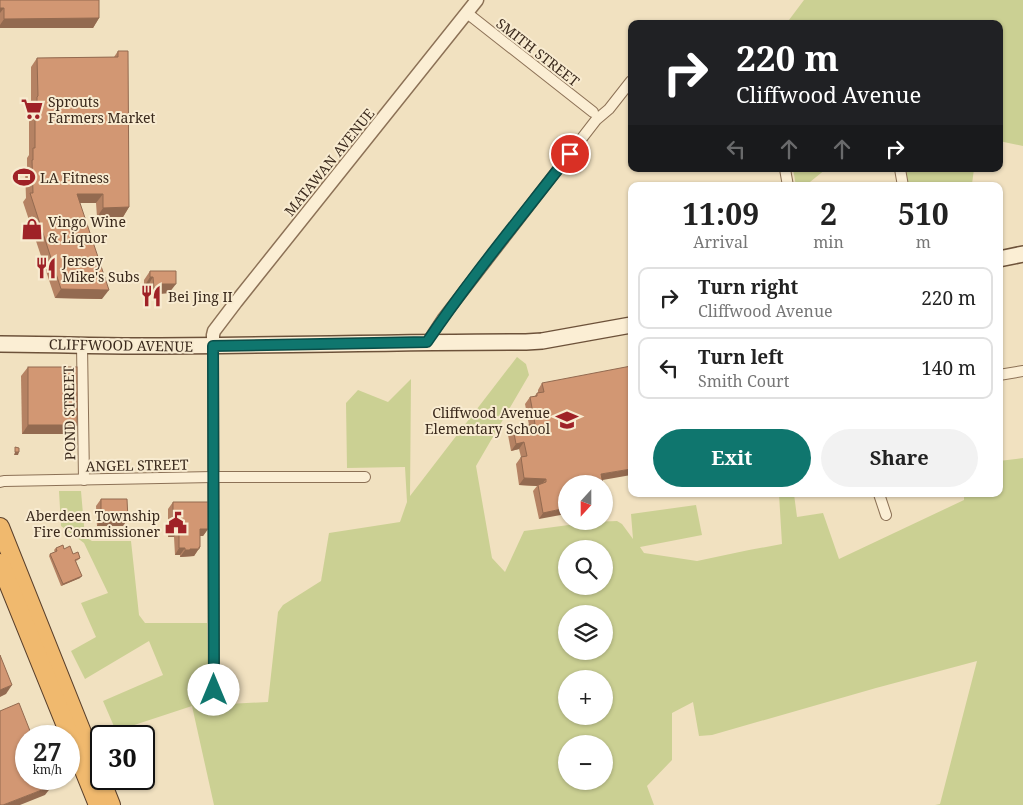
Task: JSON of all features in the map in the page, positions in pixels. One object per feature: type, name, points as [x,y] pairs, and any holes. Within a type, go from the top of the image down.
[{"type":"highway","points":[[0,527],[111,805]]},
{"type":"highway","points":[[0,563],[98,805]]},
{"type":"main road","points":[[1003,258],[1023,254]]},
{"type":"main road","name":"CLIFFWOOD AVENUE","points":[[0,344],[213,346],[526,342],[542,341],[628,326]]},
{"type":"street","name":"MATAWAN AVENUE","points":[[213,346],[214,331],[236,302],[477,0]]},
{"type":"street","name":"SMITH STREET","points":[[467,14],[593,112]]},
{"type":"street","points":[[427,342],[454,304],[596,120],[609,109],[628,85]]},
{"type":"street","name":"POND STREET","points":[[82,345],[84,480]]},
{"type":"street","points":[[213,346],[214,690]]},
{"type":"street","points":[[1003,374],[1023,371]]},
{"type":"street","name":"ANGEL STREET","points":[[0,482],[213,477],[364,477]]},
{"type":"street","points":[[880,497],[886,515]]},
{"type":"green space","points":[[804,0],[1023,0],[1023,146],[1003,142],[1003,20],[789,20]]},
{"type":"green space","points":[[794,172],[822,172],[810,182],[795,182]]},
{"type":"green space","points":[[906,172],[974,172],[972,182],[908,182]]},
{"type":"green space","points":[[517,357],[526,364],[529,375],[476,466],[492,558],[505,572],[524,531],[558,526],[558,530],[613,530],[613,521],[617,521],[622,524],[633,539],[631,514],[696,505],[702,535],[640,547],[644,553],[697,561],[782,544],[779,497],[794,497],[797,517],[823,513],[839,559],[964,500],[964,497],[1003,497],[1003,460],[1023,458],[1023,805],[935,805],[940,804],[977,661],[712,735],[699,736],[693,702],[672,713],[672,760],[647,786],[654,805],[214,805],[192,706],[134,725],[113,725],[103,701],[163,675],[149,641],[85,679],[71,651],[96,637],[81,603],[108,593],[84,543],[61,526],[59,491],[81,491],[85,537],[92,541],[131,541],[139,615],[145,623],[207,623],[209,705],[268,702],[278,612],[283,605],[321,581],[329,533],[400,522],[407,502],[405,467],[347,468],[346,403],[358,390],[388,402],[411,379],[410,496]]},
{"type":"building","points":[[0,0],[99,0],[99,18],[4,19],[4,8],[0,8]]},
{"type":"building","points":[[118,51],[128,51],[129,207],[103,208],[103,194],[77,194],[109,290],[61,289],[30,193],[33,193],[32,160],[33,148],[35,148],[35,112],[37,110],[38,96],[37,58],[118,57]]},
{"type":"building","points":[[150,271],[176,271],[176,284],[161,284],[161,288],[154,288],[153,277],[150,277]]},
{"type":"building","points":[[28,367],[77,367],[77,425],[28,425]]},
{"type":"building","points":[[628,367],[628,470],[601,475],[558,475],[558,510],[543,513],[538,485],[546,482],[546,479],[524,478],[521,457],[527,456],[524,442],[516,444],[513,428],[535,424],[530,397],[544,392],[542,383]]},
{"type":"building","points":[[15,447],[19,448],[19,452],[15,452]]},
{"type":"building","points":[[101,499],[127,499],[128,519],[101,519]]},
{"type":"building","points":[[173,502],[208,502],[208,529],[200,529],[199,549],[185,550],[185,548],[179,548],[179,530],[173,530]]},
{"type":"building","points":[[63,545],[64,549],[70,546],[73,554],[78,552],[80,558],[75,560],[82,576],[63,584],[50,554],[57,551],[56,548]]},
{"type":"building","points":[[0,655],[12,685],[0,690]]},
{"type":"building","points":[[19,703],[28,725],[15,725],[15,790],[42,790],[3,805],[0,805],[0,711]]},
{"type":"place","name":"Sprouts Farmers Market","points":[[32,109]]},
{"type":"place","name":"LA Fitness","points":[[24,177]]},
{"type":"place","name":"Vingo Wine & Liquor","points":[[32,229]]},
{"type":"place","name":"Jersey Mike's Subs","points":[[46,268]]},
{"type":"place","name":"Bei Jing II","points":[[151,296]]},
{"type":"place","name":"Cliffwood Avenue Elementary School","points":[[567,420]]},
{"type":"place","name":"Aberdeen Township Fire Commissioner","points":[[176,523]]},
{"type":"route","points":[[214,690],[213,346],[427,342],[442,319],[570,154]]}]
